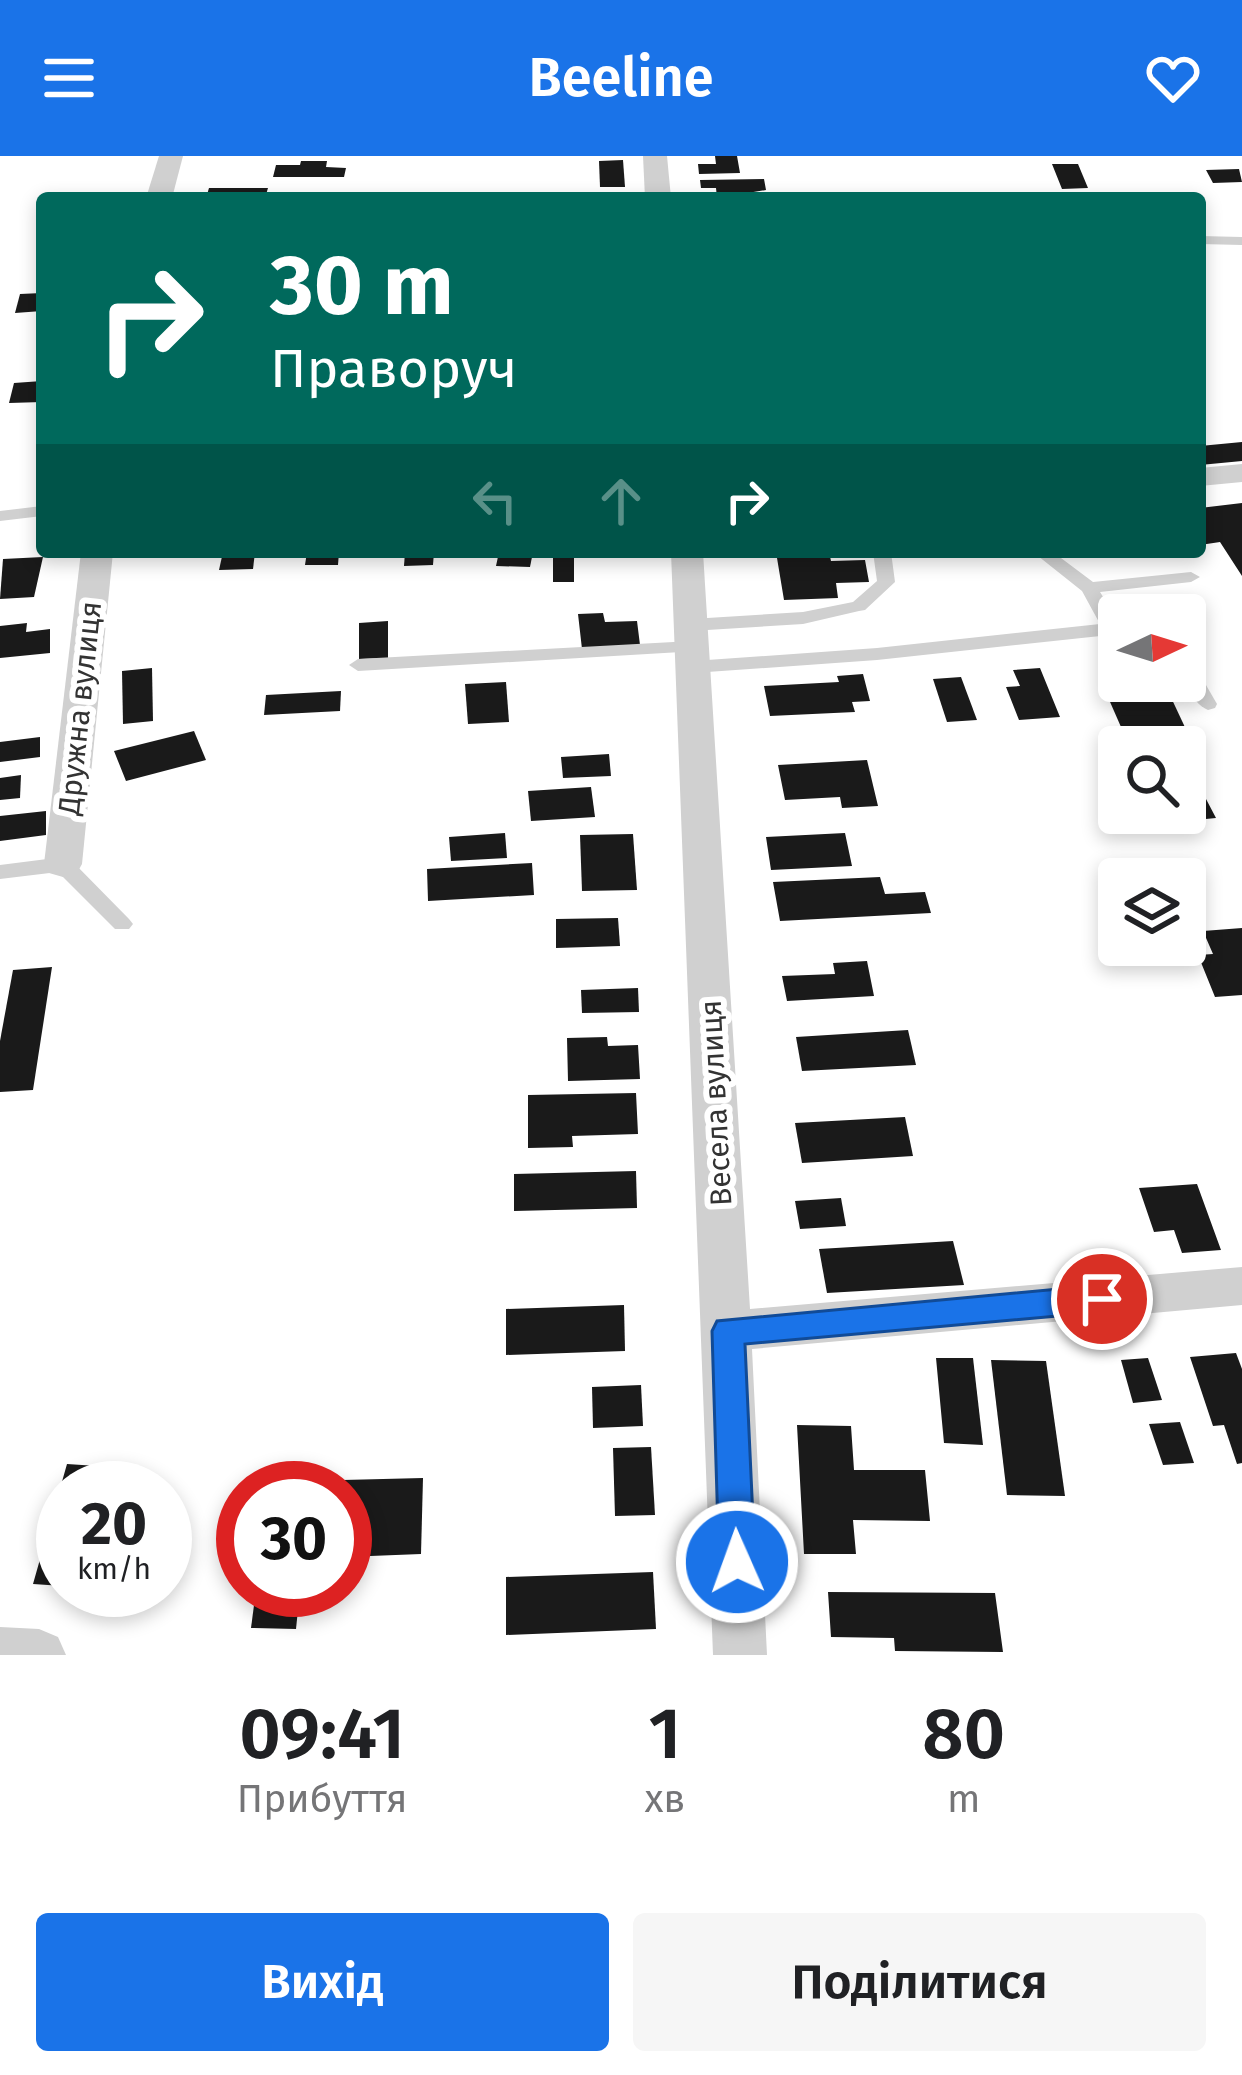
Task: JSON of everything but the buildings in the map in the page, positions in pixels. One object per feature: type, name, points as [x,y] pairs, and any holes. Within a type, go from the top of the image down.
[{"type":"street","points":[[161,192],[171,156]]},
{"type":"street","points":[[655,156],[658,192]]},
{"type":"street","points":[[1206,476],[1242,473]]},
{"type":"street","name":"Дружна вулиця","points":[[63,864],[96,558]]},
{"type":"street","name":"Весела вулиця","points":[[687,558],[740,1655]]},
{"type":"street","points":[[728,1331],[1242,1286]]},
{"type":"street","points":[[0,1652],[39,1655]]},
{"type":"lane","points":[[1206,240],[1242,241]]},
{"type":"lane","points":[[0,516],[36,512]]},
{"type":"lane","points":[[692,647],[859,606],[886,582],[883,558]]},
{"type":"lane","points":[[1050,558],[1089,588],[1098,602]]},
{"type":"lane","points":[[1089,588],[1191,577]]},
{"type":"lane","points":[[358,665],[692,647],[877,655],[1098,631]]},
{"type":"lane","points":[[0,872],[63,864],[122,924]]},
{"type":"route","points":[[737,1562],[728,1331],[1102,1299]]}]
